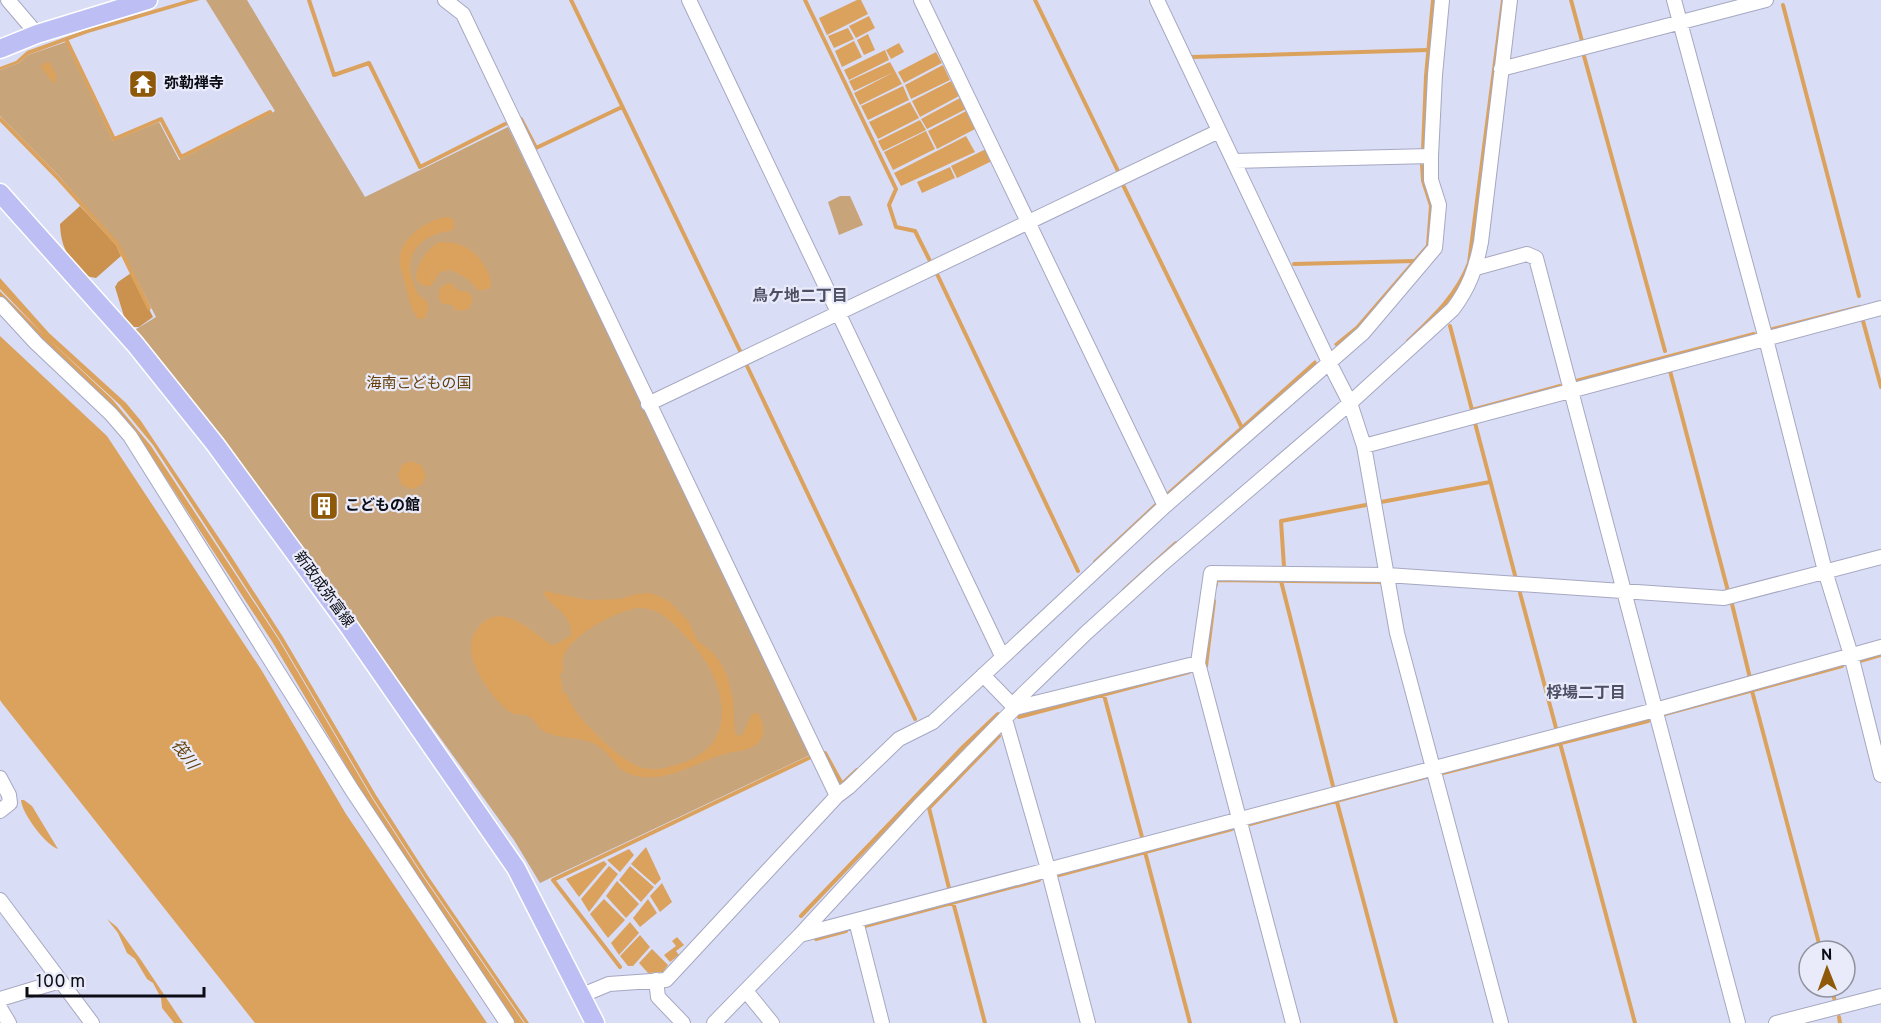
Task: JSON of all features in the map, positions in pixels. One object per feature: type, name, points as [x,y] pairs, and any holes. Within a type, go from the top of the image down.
[{"type":"main road","points":[[0,48],[37,34],[148,0]]},
{"type":"main road","name":"新政成弥富線","points":[[0,193],[135,344],[215,444],[347,624],[516,868],[595,1023]]},
{"type":"street","points":[[8,0],[37,34]]},
{"type":"street","points":[[445,0],[463,14],[837,796]]},
{"type":"street","points":[[689,0],[1002,656]]},
{"type":"street","points":[[921,0],[1165,506]]},
{"type":"street","points":[[1157,0],[1350,403],[1364,446],[1397,633],[1500,1023]]},
{"type":"street","points":[[580,996],[609,984],[666,980],[744,893],[837,796],[899,739],[933,722],[1165,506],[1363,333],[1435,248],[1439,205],[1431,180],[1431,156],[1442,0]]},
{"type":"street","points":[[714,1023],[1086,633],[1160,566],[1350,403],[1453,309],[1464,295],[1476,268],[1481,242],[1510,0]]},
{"type":"street","points":[[1674,0],[1766,339],[1825,571],[1851,655],[1881,775]]},
{"type":"street","points":[[1501,69],[1766,0]]},
{"type":"street","points":[[648,404],[1219,131]]},
{"type":"street","points":[[1234,161],[1431,156]]},
{"type":"street","points":[[1476,268],[1527,254],[1536,258],[1738,1023]]},
{"type":"street","points":[[0,304],[36,343],[111,414],[130,436],[352,790],[507,1023]]},
{"type":"street","points":[[1364,446],[1881,308]]},
{"type":"street","points":[[1293,1023],[1198,663],[1211,573],[1387,575],[1724,598],[1881,557]]},
{"type":"street","points":[[800,935],[1655,710],[1881,647]]},
{"type":"street","points":[[1013,707],[1198,663]]},
{"type":"street","points":[[983,675],[1013,707]]},
{"type":"street","points":[[1005,719],[1048,869],[1088,1023]]},
{"type":"street","points":[[0,778],[9,795],[10,803],[0,811]]},
{"type":"street","points":[[0,900],[92,1023]]},
{"type":"street","points":[[856,921],[882,1023]]},
{"type":"street","points":[[656,980],[658,996],[683,1023]]},
{"type":"street","points":[[0,999],[60,981]]},
{"type":"street","points":[[746,991],[772,1023]]},
{"type":"street","points":[[1776,1023],[1881,996]]},
{"type":"street","points":[[0,1008],[8,1023]]},
{"type":"green space","name":"海南こどもの国","points":[[206,0],[247,0],[365,197],[508,127],[812,754],[540,883],[514,840],[355,620],[133,331],[156,317],[119,245],[58,175],[0,116],[0,70],[19,63],[28,55],[66,42],[113,141],[159,122],[179,160],[275,111]]},
{"type":"green space","points":[[840,196],[850,196],[863,225],[839,235],[828,202]]},
{"type":"shaded area","points":[[80,206],[116,245],[121,256],[96,278],[85,276],[70,258],[62,240],[60,224]]},
{"type":"shaded area","points":[[131,273],[153,317],[139,327],[131,327],[126,323],[115,287]]},
{"type":"water","points":[[187,0],[200,0],[88,33],[28,55],[19,63],[0,70],[0,67],[16,61],[27,51],[88,29]]},
{"type":"water","points":[[861,0],[868,14],[827,35],[819,18]]},
{"type":"water","points":[[1431,0],[1436,0],[1426,149],[1421,150],[1424,76]]},
{"type":"water","points":[[869,16],[875,28],[856,38],[849,26]]},
{"type":"water","points":[[848,28],[854,39],[834,48],[828,36]]},
{"type":"water","points":[[868,34],[875,50],[864,55],[857,40]]},
{"type":"water","points":[[854,41],[862,57],[842,67],[835,51]]},
{"type":"water","points":[[899,43],[904,52],[891,59],[886,50]]},
{"type":"water","points":[[885,50],[889,60],[849,80],[844,70]]},
{"type":"water","points":[[936,52],[942,63],[904,83],[898,72]]},
{"type":"water","points":[[49,61],[57,76],[55,77],[57,81],[53,83],[40,66]]},
{"type":"water","points":[[890,62],[902,84],[860,105],[854,93],[894,72],[854,91],[849,81]]},
{"type":"water","points":[[943,65],[950,80],[911,99],[905,85]]},
{"type":"water","points":[[951,81],[959,96],[920,117],[912,101]]},
{"type":"water","points":[[903,86],[909,100],[868,120],[861,106]]},
{"type":"water","points":[[960,98],[966,109],[927,129],[921,119]]},
{"type":"water","points":[[910,102],[919,118],[878,139],[869,122]]},
{"type":"water","points":[[966,111],[975,129],[937,149],[928,131]]},
{"type":"water","points":[[920,120],[926,130],[883,151],[878,141]]},
{"type":"water","points":[[926,131],[935,149],[893,170],[884,152]]},
{"type":"water","points":[[966,136],[975,152],[901,186],[894,173]]},
{"type":"water","points":[[986,149],[992,161],[957,178],[951,166]]},
{"type":"water","points":[[1420,164],[1425,165],[1434,207],[1430,247],[1358,329],[1337,348],[1334,344],[1356,326],[1426,245],[1429,206],[1421,181]]},
{"type":"water","points":[[950,167],[955,178],[922,193],[917,182]]},
{"type":"water","points":[[445,217],[454,221],[451,231],[425,240],[413,253],[410,271],[416,290],[428,306],[425,318],[418,319],[409,300],[400,268],[400,256],[406,242],[417,230]]},
{"type":"water","points":[[439,242],[455,243],[473,252],[487,270],[491,281],[490,288],[479,291],[468,279],[451,270],[440,272],[431,286],[422,285],[416,275],[421,260]]},
{"type":"water","points":[[0,278],[49,333],[126,403],[141,421],[283,637],[376,795],[428,876],[529,1023],[525,1023],[425,878],[373,798],[280,640],[153,445],[120,405],[46,337],[112,399],[151,446],[279,640],[372,798],[424,878],[524,1023],[515,1023],[417,880],[273,643],[146,448],[108,402],[39,340],[0,299],[0,291],[45,336],[0,289]]},
{"type":"water","points":[[451,283],[459,291],[467,291],[472,296],[469,309],[457,311],[452,305],[443,304],[439,299],[439,289]]},
{"type":"water","name":"筏川","points":[[0,336],[107,436],[262,671],[346,814],[487,1023],[255,1023],[2,703],[0,700]]},
{"type":"water","points":[[1315,360],[1318,364],[1167,497],[1165,494]]},
{"type":"water","points":[[411,461],[421,465],[426,475],[422,485],[412,489],[402,485],[398,475],[402,465]]},
{"type":"water","points":[[545,591],[587,600],[620,599],[636,594],[651,593],[669,601],[689,622],[697,640],[720,662],[728,678],[733,699],[735,733],[741,737],[752,714],[758,713],[763,729],[761,739],[749,748],[715,757],[674,773],[642,777],[619,768],[595,744],[549,734],[528,716],[510,712],[495,698],[480,677],[472,654],[471,643],[474,634],[483,623],[492,617],[502,616],[522,624],[550,644],[555,645],[571,635],[565,616],[543,593]],"holes":[[[646,608],[654,610],[673,623],[702,655],[718,689],[722,707],[721,724],[715,739],[703,752],[685,762],[657,769],[629,762],[600,738],[579,715],[566,693],[563,693],[560,673],[563,673],[563,658],[567,649],[584,633],[618,614]]]},
{"type":"water","points":[[21,800],[32,806],[58,849],[47,842],[35,828]]},
{"type":"water","points":[[646,847],[661,879],[655,885],[631,864]]},
{"type":"water","points":[[629,849],[634,855],[620,872],[607,860]]},
{"type":"water","points":[[604,861],[607,864],[579,897],[566,879]]},
{"type":"water","points":[[609,866],[618,874],[589,912],[581,899]]},
{"type":"water","points":[[630,866],[654,887],[641,902],[619,880]]},
{"type":"water","points":[[617,881],[639,904],[626,918],[606,896]]},
{"type":"water","points":[[662,883],[672,902],[660,912],[650,896]]},
{"type":"water","points":[[604,899],[625,920],[608,938],[590,914]]},
{"type":"water","points":[[648,899],[657,913],[640,927],[633,918]]},
{"type":"water","points":[[107,919],[117,927],[183,1023],[174,1023],[162,1008],[161,998],[153,983],[147,979],[135,959],[127,953],[118,933]]},
{"type":"water","points":[[630,922],[639,933],[619,955],[611,943]]},
{"type":"water","points":[[640,935],[650,947],[633,966],[628,966],[620,956]]},
{"type":"water","points":[[677,937],[684,945],[676,951],[679,955],[670,962],[664,955],[676,946],[672,941]]},
{"type":"water","points":[[652,949],[668,965],[663,972],[648,973],[639,963]]},
{"type":"waterway","points":[[309,0],[334,75],[369,63],[420,167],[505,124]]},
{"type":"waterway","points":[[571,0],[742,355]]},
{"type":"waterway","points":[[805,0],[896,189],[889,205],[896,227],[915,231],[931,263]]},
{"type":"waterway","points":[[1035,0],[1119,173]]},
{"type":"waterway","points":[[1408,341],[1451,295],[1469,263],[1503,0]]},
{"type":"waterway","points":[[1571,0],[1582,41]]},
{"type":"waterway","points":[[1783,5],[1859,296]]},
{"type":"waterway","points":[[67,41],[114,139],[161,119],[181,157],[270,112]]},
{"type":"waterway","points":[[1192,57],[1428,50]]},
{"type":"waterway","points":[[1584,56],[1665,351]]},
{"type":"waterway","points":[[521,119],[536,148],[622,107]]},
{"type":"waterway","points":[[0,119],[57,177],[118,245],[149,308]]},
{"type":"waterway","points":[[1123,185],[1241,426]]},
{"type":"waterway","points":[[1294,264],[1415,261]]},
{"type":"waterway","points":[[937,274],[1078,571]]},
{"type":"waterway","points":[[1773,329],[1860,307]]},
{"type":"waterway","points":[[1863,321],[1881,387]]},
{"type":"waterway","points":[[1450,326],[1472,410],[1560,386]]},
{"type":"waterway","points":[[1576,381],[1754,334]]},
{"type":"waterway","points":[[747,366],[915,719]]},
{"type":"waterway","points":[[1670,371],[1728,591]]},
{"type":"waterway","points":[[1475,423],[1516,579]]},
{"type":"waterway","points":[[1381,502],[1490,482]]},
{"type":"waterway","points":[[1095,562],[1157,504]]},
{"type":"waterway","points":[[1284,567],[1281,521],[1366,505]]},
{"type":"waterway","points":[[1124,590],[1176,543]]},
{"type":"waterway","points":[[1216,585],[1216,580],[1382,582]]},
{"type":"waterway","points":[[1281,581],[1333,786]]},
{"type":"waterway","points":[[1520,593],[1556,728]]},
{"type":"waterway","points":[[1206,666],[1214,601]]},
{"type":"waterway","points":[[1732,604],[1750,678]]},
{"type":"waterway","points":[[1860,661],[1881,655]]},
{"type":"waterway","points":[[1665,714],[1842,666]]},
{"type":"waterway","points":[[1019,717],[1189,672]]},
{"type":"waterway","points":[[1752,691],[1818,939]]},
{"type":"waterway","points":[[1104,695],[1142,837]]},
{"type":"waterway","points":[[801,916],[963,747],[998,714]]},
{"type":"waterway","points":[[1443,773],[1648,721]]},
{"type":"waterway","points":[[949,888],[929,808],[999,736]]},
{"type":"waterway","points":[[1560,743],[1635,1023]]},
{"type":"waterway","points":[[825,753],[842,784],[857,770]]},
{"type":"waterway","points":[[620,967],[553,880],[813,756]]},
{"type":"waterway","points":[[1250,824],[1426,777]]},
{"type":"waterway","points":[[1337,802],[1396,1023]]},
{"type":"waterway","points":[[1059,875],[1232,829]]},
{"type":"waterway","points":[[1145,852],[1190,1023]]},
{"type":"waterway","points":[[865,926],[1039,880]]},
{"type":"waterway","points":[[953,902],[985,1023]]},
{"type":"waterway","points":[[816,939],[846,931]]},
{"type":"waterway","points":[[1839,1017],[1840,1023]]},
{"type":"place","name":"弥勒禅寺","points":[[143,84]]},
{"type":"place","name":"こどもの館","points":[[324,506]]},
{"type":"district","name":"鳥ケ地二丁目","points":[[800,297]]},
{"type":"district","name":"桴場二丁目","points":[[1586,694]]}]
